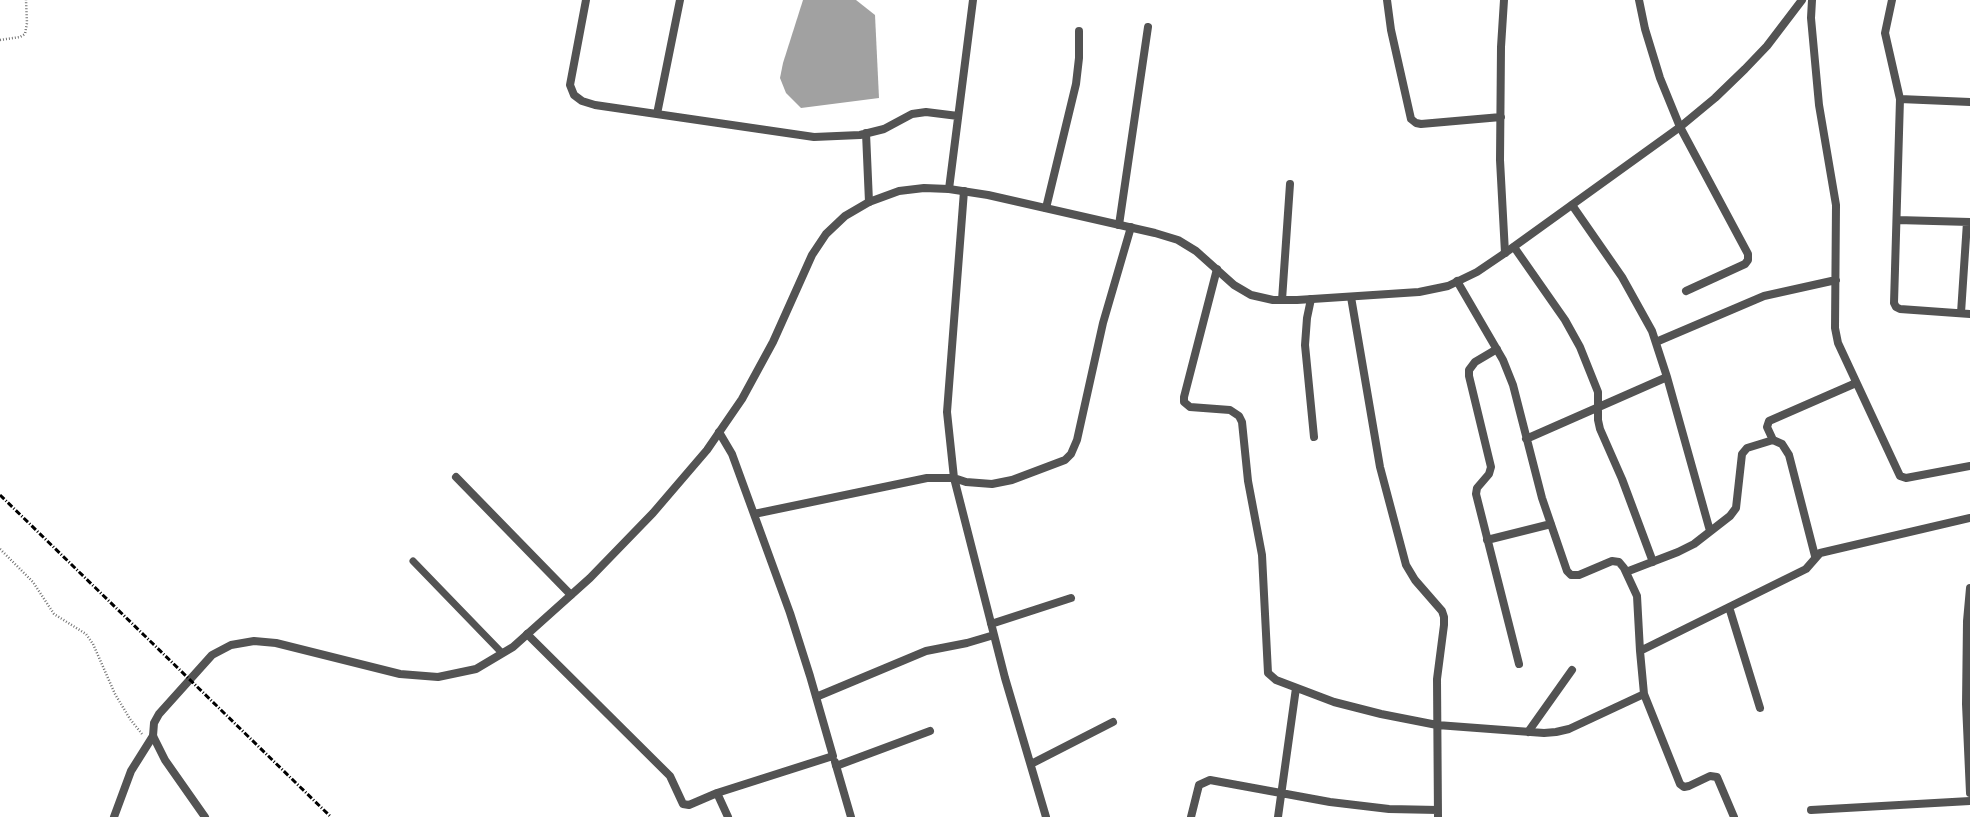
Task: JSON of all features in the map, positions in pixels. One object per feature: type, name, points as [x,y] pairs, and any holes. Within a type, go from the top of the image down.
[{"type":"street","points":[[586,0],[570,86],[574,95],[582,101],[595,105],[814,137],[866,133],[884,129],[912,114],[926,112],[958,116]]},
{"type":"street","points":[[657,114],[680,0]]},
{"type":"street","points":[[949,189],[973,0]]},
{"type":"street","points":[[1387,0],[1391,30],[1412,119],[1416,123],[1421,124],[1501,117]]},
{"type":"street","points":[[1504,0],[1501,46],[1500,160],[1505,253]]},
{"type":"street","points":[[1639,0],[1645,29],[1660,78],[1680,127],[1746,250],[1748,260],[1745,264],[1686,291]]},
{"type":"street","points":[[114,817],[131,771],[151,739],[154,723],[164,708],[212,655],[231,645],[254,641],[276,643],[400,674],[438,677],[476,669],[513,647],[590,578],[653,512],[707,450],[742,399],[773,342],[812,255],[826,234],[845,216],[869,202],[899,191],[924,188],[949,189],[1046,208],[1131,227],[1178,240],[1196,251],[1234,285],[1251,296],[1282,300],[1351,297],[1418,292],[1448,286],[1477,272],[1505,253],[1680,127],[1715,98],[1745,69],[1767,46],[1802,0]]},
{"type":"street","points":[[1812,0],[1811,18],[1819,105],[1836,205],[1835,328],[1838,343],[1900,476],[1906,478],[1970,466]]},
{"type":"street","points":[[1892,0],[1885,33],[1900,98],[1894,303],[1896,307],[1900,309],[1970,314]]},
{"type":"street","points":[[1119,225],[1148,27]]},
{"type":"street","points":[[1046,208],[1076,84],[1080,31]]},
{"type":"street","points":[[1900,98],[1970,102]]},
{"type":"street","points":[[866,133],[869,202]]},
{"type":"street","points":[[1282,300],[1290,184]]},
{"type":"street","points":[[964,191],[947,412],[954,478],[990,624],[1046,817]]},
{"type":"street","points":[[1572,205],[1622,277],[1638,304],[1656,342],[1710,531]]},
{"type":"street","points":[[1896,220],[1969,222],[1961,313]]},
{"type":"street","points":[[754,514],[927,478],[954,478],[978,484],[992,484],[1012,480],[1057,464],[1071,454],[1077,440],[1103,323],[1131,227]]},
{"type":"street","points":[[1514,246],[1580,347],[1598,392],[1598,420],[1600,429],[1630,500],[1652,562]]},
{"type":"street","points":[[1217,269],[1184,397],[1184,402],[1190,406],[1230,410],[1239,416],[1242,422],[1248,481],[1262,555],[1267,667],[1271,677],[1296,688],[1347,706],[1381,714],[1437,724],[1528,732],[1556,732],[1569,729],[1644,694]]},
{"type":"street","points":[[1656,342],[1764,296],[1836,280]]},
{"type":"street","points":[[1457,281],[1497,349],[1513,385],[1542,498],[1568,571],[1571,575],[1579,575],[1612,561],[1619,562],[1626,572],[1637,596],[1644,694],[1680,784],[1684,787],[1710,776],[1718,777],[1734,817]]},
{"type":"street","points":[[1191,817],[1199,785],[1210,780],[1359,806],[1438,813],[1437,679],[1444,617],[1438,605],[1410,573],[1405,561],[1380,467],[1351,297]]},
{"type":"street","points":[[1311,299],[1307,318],[1305,345],[1314,437]]},
{"type":"street","points":[[1497,349],[1475,362],[1470,370],[1469,376],[1491,466],[1490,474],[1477,488],[1476,494],[1519,664]]},
{"type":"street","points":[[1526,439],[1667,377]]},
{"type":"street","points":[[1773,440],[1767,426],[1769,421],[1856,383]]},
{"type":"street","points":[[719,432],[732,454],[800,644],[851,817]]},
{"type":"street","points":[[1626,572],[1694,544],[1730,516],[1736,508],[1742,454],[1747,448],[1773,440],[1782,444],[1789,455],[1815,556]]},
{"type":"street","points":[[456,477],[571,595]]},
{"type":"street","points":[[1640,651],[1806,569],[1809,567],[1815,556],[1826,550],[1970,518]]},
{"type":"street","points":[[1487,540],[1551,524]]},
{"type":"street","points":[[1970,588],[1967,621],[1966,704],[1970,793]]},
{"type":"street","points":[[990,624],[1071,598]]},
{"type":"street","points":[[1729,607],[1760,708]]},
{"type":"street","points":[[527,634],[670,776],[683,804],[689,805],[718,793],[832,756]]},
{"type":"street","points":[[816,698],[926,651],[967,643],[994,635]]},
{"type":"street","points":[[1528,732],[1572,670]]},
{"type":"street","points":[[1278,817],[1296,688]]},
{"type":"street","points":[[1030,764],[1113,722]]},
{"type":"street","points":[[836,766],[930,731]]},
{"type":"street","points":[[151,739],[205,817]]},
{"type":"street","points":[[718,793],[728,817]]},
{"type":"street","points":[[1811,810],[1970,801]]},
{"type":"lane","points":[[413,561],[502,653]]},
{"type":"path","points":[[0,40],[20,37],[25,34],[27,23],[26,0]]},
{"type":"path","points":[[0,549],[33,582],[54,614],[86,634],[93,644],[115,694],[130,719],[151,739]]},
{"type":"shaded area","points":[[803,0],[856,0],[875,15],[879,98],[801,108],[786,93],[780,78],[783,63]]},
{"type":"railway","points":[[0,495],[331,817]]}]
